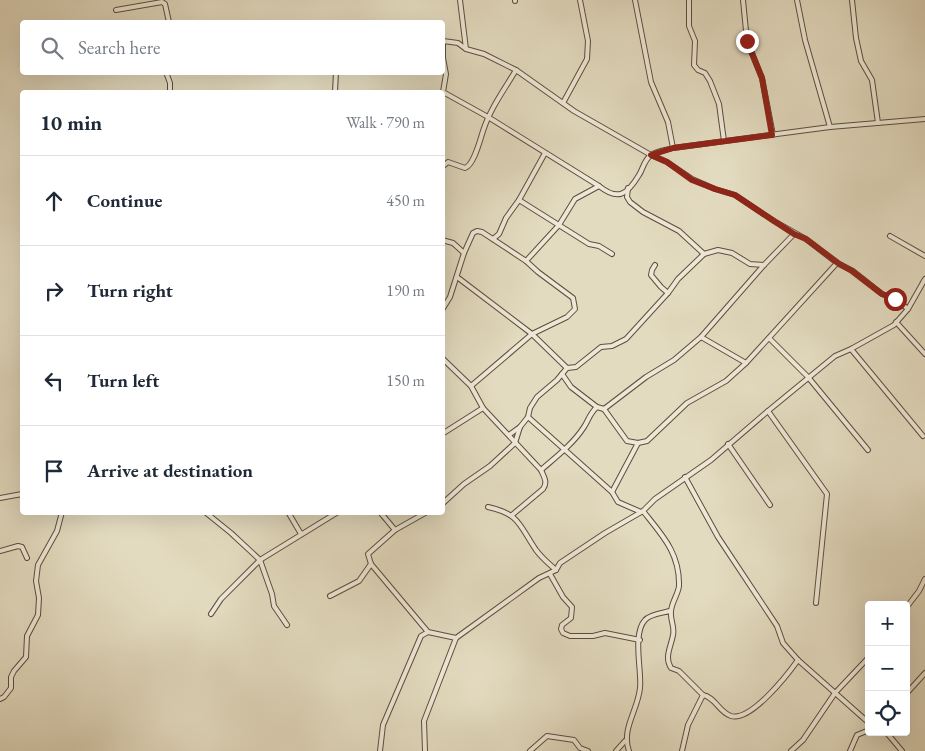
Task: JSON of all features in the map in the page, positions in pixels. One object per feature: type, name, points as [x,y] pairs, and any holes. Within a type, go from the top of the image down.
[{"type":"street","points":[[460,0],[466,48]]},
{"type":"street","points":[[563,103],[586,59],[588,42],[580,0]]},
{"type":"street","points":[[635,0],[651,82],[668,122],[673,148]]},
{"type":"street","points":[[689,0],[689,26],[695,41],[694,65],[698,70],[705,73],[710,81],[719,104],[724,141]]},
{"type":"street","points":[[742,0],[747,41],[762,78],[772,135]]},
{"type":"street","points":[[797,0],[805,40],[830,127]]},
{"type":"street","points":[[852,0],[856,38],[862,61],[872,80],[878,123]]},
{"type":"street","points":[[116,10],[162,2],[165,4],[169,20]]},
{"type":"street","points":[[445,41],[458,43],[516,70],[563,103],[651,155],[667,162],[692,180],[735,195],[794,234],[806,239],[882,294],[895,299],[908,309]]},
{"type":"street","points":[[443,90],[445,69]]},
{"type":"street","points":[[445,164],[448,162],[465,168],[470,166],[488,117],[516,70]]},
{"type":"street","points":[[167,75],[170,90]]},
{"type":"street","points":[[335,90],[336,75]]},
{"type":"street","points":[[445,94],[488,117],[609,194],[615,195],[628,188],[639,176],[645,162],[651,155],[673,148],[830,127],[925,119]]},
{"type":"street","points":[[493,239],[499,234],[506,218],[519,200],[545,153]]},
{"type":"street","points":[[526,261],[559,226],[575,199],[599,186]]},
{"type":"street","points":[[628,188],[630,202],[643,212],[679,231],[704,254]]},
{"type":"street","points":[[519,200],[589,244],[599,246],[612,254]]},
{"type":"street","points":[[445,306],[450,298],[464,253],[473,238],[473,233],[477,231],[482,232],[526,261],[572,298],[575,304],[575,309],[567,317],[532,334],[471,386]]},
{"type":"street","points":[[604,409],[674,360],[701,337],[794,234]]},
{"type":"street","points":[[890,236],[925,256]]},
{"type":"street","points":[[445,241],[453,243],[464,253]]},
{"type":"street","points":[[509,435],[520,427],[528,417],[530,408],[537,396],[568,368],[576,367],[601,347],[612,346],[626,339],[678,280],[704,254],[718,250],[732,253],[750,264],[764,265]]},
{"type":"street","points":[[562,374],[571,387],[597,407],[604,409],[627,441],[638,444],[647,441],[687,403],[726,381],[746,363],[838,263]]},
{"type":"street","points":[[655,265],[651,275],[668,293]]},
{"type":"street","points":[[457,277],[532,334],[568,368]]},
{"type":"street","points":[[425,751],[424,721],[456,638],[539,578],[556,570],[560,563],[642,512],[655,499],[711,460],[768,410],[835,356],[894,325],[908,309],[925,279]]},
{"type":"street","points":[[896,322],[925,354]]},
{"type":"street","points":[[701,337],[746,363]]},
{"type":"street","points":[[769,338],[808,377],[868,450]]},
{"type":"street","points":[[851,349],[923,436]]},
{"type":"street","points":[[445,361],[471,386],[483,408],[541,470],[546,480],[544,489],[512,515]]},
{"type":"street","points":[[541,470],[564,450],[585,426],[591,412],[597,407]]},
{"type":"street","points":[[445,432],[483,408]]},
{"type":"street","points":[[768,410],[827,494],[816,603]]},
{"type":"street","points":[[528,417],[612,492],[618,502],[642,512],[674,553],[678,568],[679,588],[670,611],[674,632],[667,656],[668,664],[671,668],[679,671],[719,708],[731,716],[737,716],[745,713],[771,694],[798,660]]},
{"type":"street","points":[[445,501],[464,484],[490,466],[515,442],[520,427]]},
{"type":"street","points":[[612,492],[638,444]]},
{"type":"street","points":[[728,444],[770,505]]},
{"type":"street","points":[[685,477],[718,537],[769,612],[777,626],[783,643],[798,660],[865,719]]},
{"type":"street","points":[[0,498],[20,494]]},
{"type":"street","points":[[488,507],[512,515],[524,530],[536,551],[556,570]]},
{"type":"street","points":[[0,699],[11,688],[11,677],[26,657],[27,636],[38,614],[39,598],[36,582],[38,566],[57,531],[61,515]]},
{"type":"street","points":[[209,515],[260,560],[272,594],[274,606],[287,625]]},
{"type":"street","points":[[290,515],[301,534]]},
{"type":"street","points":[[211,614],[221,599],[260,560],[333,515]]},
{"type":"street","points":[[382,515],[395,530]]},
{"type":"street","points":[[422,515],[395,530],[368,554],[370,564],[428,632],[456,638]]},
{"type":"street","points":[[0,551],[18,546],[22,548],[27,558]]},
{"type":"street","points":[[330,596],[359,581],[370,564]]},
{"type":"street","points":[[550,574],[564,598],[572,607],[571,618],[562,625],[563,633],[570,636],[593,636],[605,633],[640,640]]},
{"type":"street","points":[[910,603],[925,579]]},
{"type":"street","points":[[616,751],[625,741],[640,689],[640,640],[644,620],[670,611]]},
{"type":"street","points":[[380,751],[383,725],[421,636],[428,632]]},
{"type":"street","points":[[791,751],[803,740],[835,693],[865,662]]},
{"type":"street","points":[[909,691],[925,673]]},
{"type":"street","points":[[682,751],[688,725],[703,695]]},
{"type":"street","points":[[850,751],[857,735],[865,732]]},
{"type":"street","points":[[530,751],[547,736],[574,740],[580,748],[588,751]]},
{"type":"street","points":[[889,736],[902,751]]},
{"type":"street","points":[[625,741],[629,751]]},
{"type":"route","points":[[747,41],[762,78],[772,135],[673,148],[651,155],[667,162],[692,180],[735,195],[747,202],[794,234],[806,239],[882,294],[895,299]]}]
